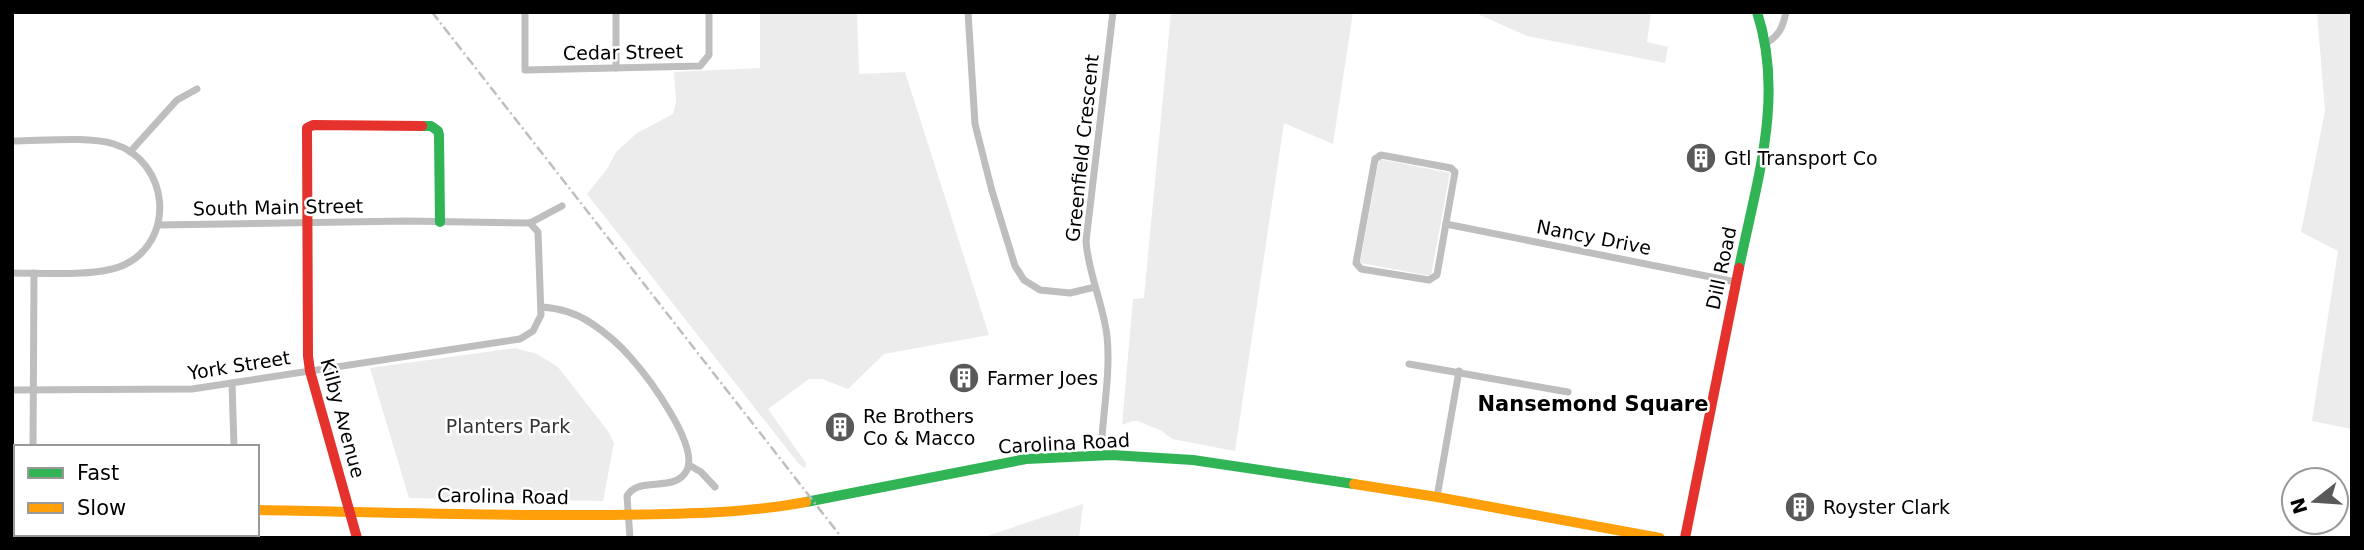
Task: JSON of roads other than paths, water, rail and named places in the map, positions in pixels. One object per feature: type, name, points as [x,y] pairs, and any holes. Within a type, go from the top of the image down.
[{"type":"main road","name":"Dill Road","points":[[1685,538],[1769,116],[1770,74],[1766,43],[1757,12]]},
{"type":"main road","name":"Kilby Avenue","points":[[357,538],[308,356],[307,128],[313,125],[431,125],[436,129],[440,147],[440,222]]},
{"type":"main road","name":"Carolina Road","points":[[259,510],[492,515],[691,514],[769,508],[1034,458],[1101,455],[1193,460],[1437,497],[1660,538]]},
{"type":"street","name":"Cedar Street","points":[[525,12],[525,70],[700,66],[707,60],[709,50],[709,12]]},
{"type":"street","points":[[616,12],[616,68]]},
{"type":"street","points":[[968,12],[975,124],[1015,266],[1024,280],[1040,290],[1070,293],[1095,287]]},
{"type":"street","name":"Greenfield Crescent","points":[[1101,455],[1108,353],[1103,314],[1087,257],[1086,224],[1113,12]]},
{"type":"street","points":[[1766,43],[1782,28],[1786,12]]},
{"type":"street","points":[[130,152],[177,100],[197,89]]},
{"type":"street","points":[[12,141],[105,142],[130,152],[148,167],[156,183],[160,205],[158,225],[150,243],[127,264],[104,271],[12,273]]},
{"type":"street","points":[[1377,156],[1454,169],[1446,224],[1434,279],[1361,269],[1356,264],[1377,156]]},
{"type":"street","name":"South Main Street","points":[[158,225],[530,223],[562,206]]},
{"type":"street","points":[[530,223],[538,232],[541,307],[574,313],[607,334],[632,359],[674,419],[685,441],[689,465],[683,475],[677,480],[638,486],[631,490],[628,496],[630,538]]},
{"type":"street","name":"Nancy Drive","points":[[1446,224],[1736,282]]},
{"type":"street","points":[[33,445],[34,273]]},
{"type":"street","name":"York Street","points":[[12,390],[173,390],[520,339],[533,331],[541,315],[541,307]]},
{"type":"street","points":[[1409,364],[1568,392]]},
{"type":"street","points":[[1437,497],[1459,371]]},
{"type":"street","points":[[232,383],[234,445]]},
{"type":"street","points":[[689,465],[701,472],[715,487]]},
{"type":"railway","points":[[432,12],[842,538]]},
{"type":"place","name":"Gtl Transport Co","points":[[1701,158]]},
{"type":"place","name":"Farmer Joes","points":[[964,378]]},
{"type":"place","name":"Re Brothers Co & Macco","points":[[840,427]]},
{"type":"place","name":"Royster Clark","points":[[1800,507]]},
{"type":"district","name":"Nansemond Square","points":[[1593,404]]},
{"type":"park label","name":"Planters Park","points":[[508,426]]}]
